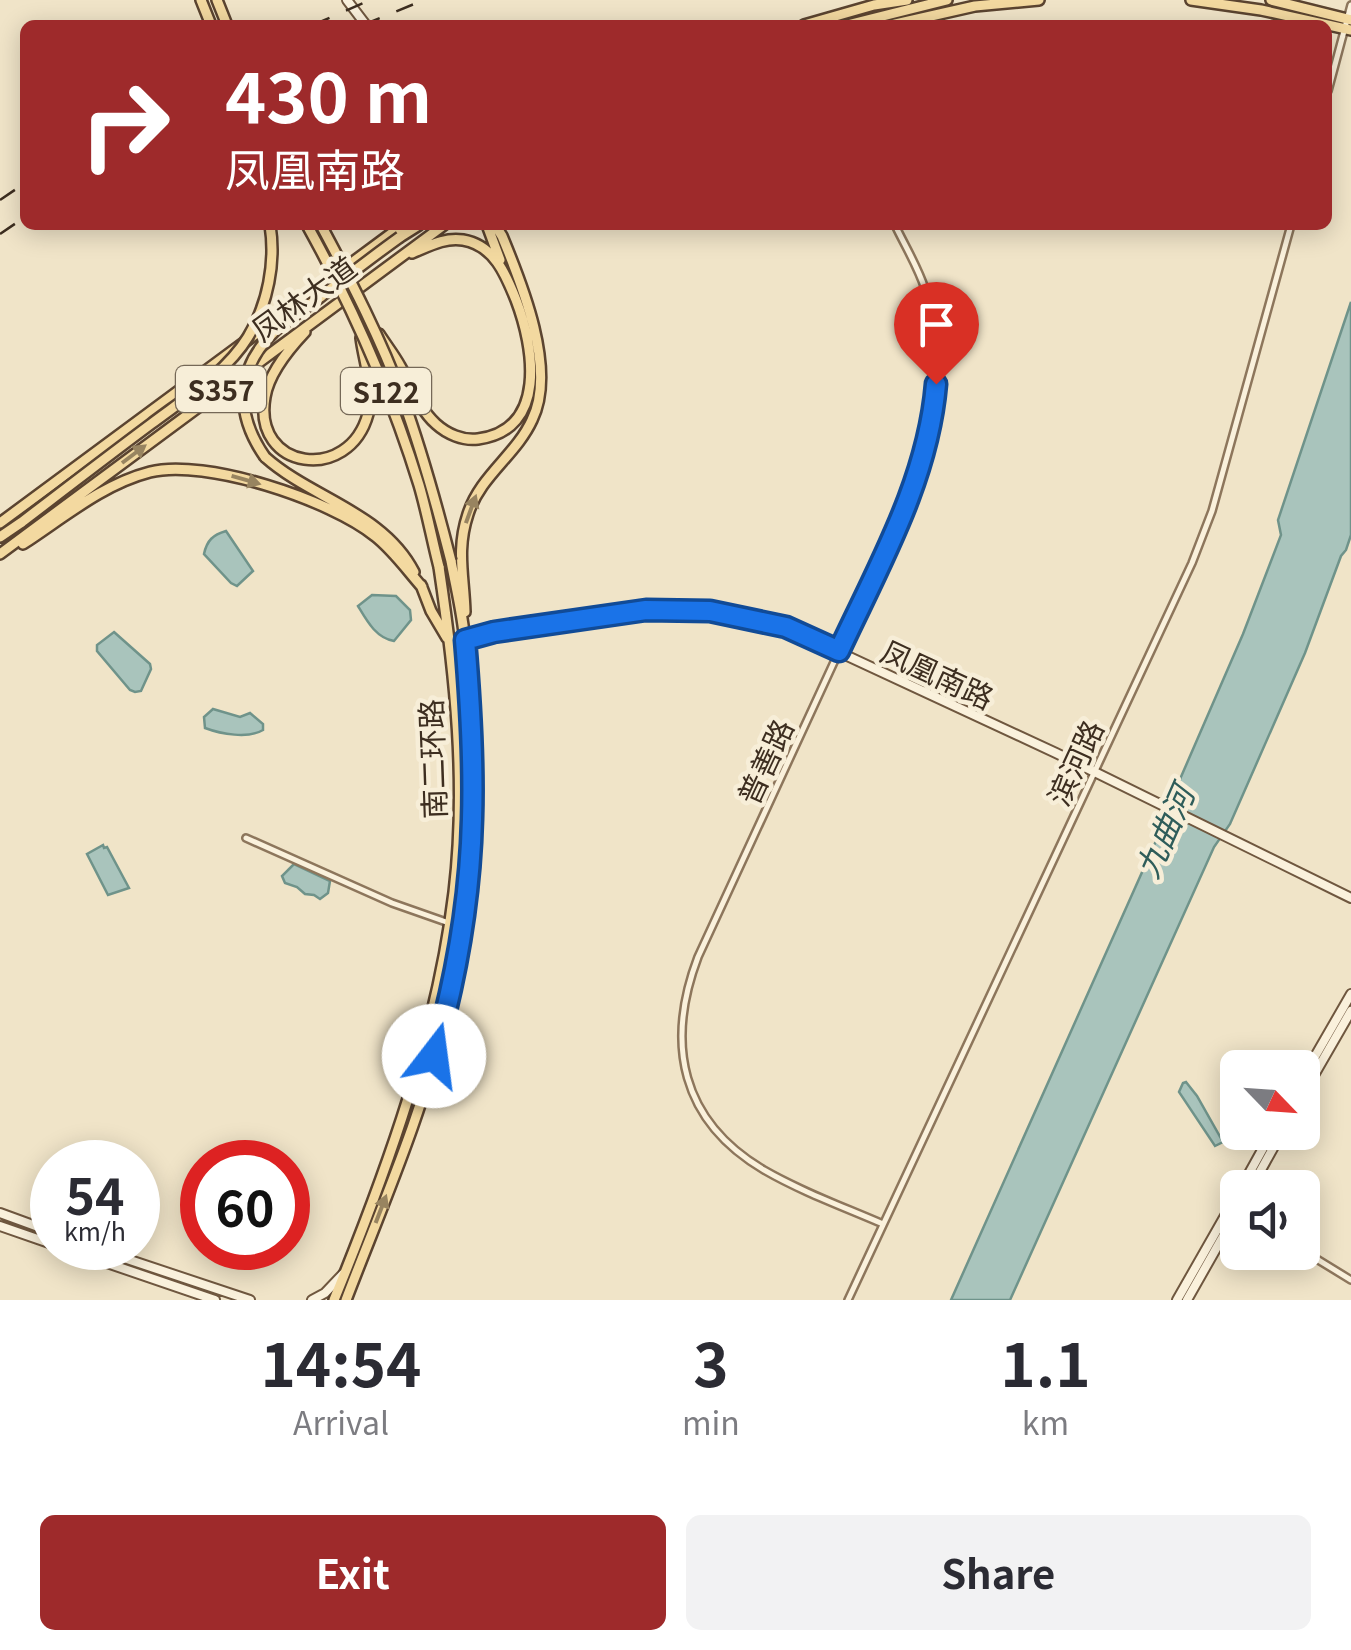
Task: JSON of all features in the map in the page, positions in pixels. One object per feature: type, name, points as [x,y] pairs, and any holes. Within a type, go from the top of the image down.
[{"type":"main road","points":[[822,20],[908,0]]},
{"type":"main road","points":[[866,20],[947,0]]},
{"type":"main road","points":[[913,20],[975,6],[1039,0]]},
{"type":"main road","points":[[1191,0],[1324,20]]},
{"type":"main road","points":[[1270,0],[1349,24]]},
{"type":"main road","points":[[0,537],[218,371],[248,338],[269,282],[271,230]]},
{"type":"main road","name":"南二环路","points":[[310,230],[390,400],[419,486],[439,567],[458,722],[459,815],[454,893],[433,1013],[351,1273],[349,1300]]},
{"type":"main road","name":"南二环路","points":[[324,230],[402,396],[432,484],[465,640],[472,768],[470,861],[445,1016],[411,1127],[351,1273],[334,1300]]},
{"type":"main road","name":"凤林大道","points":[[0,523],[396,230]]},
{"type":"main road","points":[[412,230],[274,332],[256,356],[245,383],[243,403],[252,438],[265,457],[342,510],[378,528],[407,558],[451,645]]},
{"type":"main road","name":"凤林大道","points":[[0,557],[437,230]]},
{"type":"main road","points":[[368,319],[436,425],[453,436],[472,440],[506,429],[519,416],[528,395],[532,363],[526,327],[489,230]]},
{"type":"main road","points":[[465,640],[461,544],[468,512],[489,474],[532,420],[540,392],[531,311],[499,230]]},
{"type":"main road","points":[[396,260],[442,240],[464,240],[496,260],[506,275]]},
{"type":"main road","points":[[319,316],[291,347],[265,394],[264,416],[269,435],[293,456],[308,461],[325,460],[342,453],[360,434],[369,411],[369,382],[360,330]]},
{"type":"main road","points":[[0,557],[116,484],[153,471],[200,469],[246,478],[342,510]]},
{"type":"main road","points":[[422,1053],[434,1056]]},
{"type":"street","points":[[347,0],[362,20]]},
{"type":"street","points":[[1332,78],[1351,5]]},
{"type":"street","name":"普善路","points":[[883,1224],[785,1181],[735,1150],[714,1131],[686,1078],[681,1015],[698,958],[919,474],[934,416],[931,312],[924,286],[897,230]]},
{"type":"street","name":"滨河路","points":[[848,1300],[1192,563],[1212,511],[1289,230]]},
{"type":"street","name":"凤凰南路","points":[[451,645],[494,632],[646,610],[710,611],[786,627],[1162,804],[1351,898]]},
{"type":"street","points":[[246,838],[449,923]]},
{"type":"street","points":[[1319,1050],[1351,994]]},
{"type":"street","points":[[1320,1065],[1351,1011]]},
{"type":"street","points":[[0,1214],[30,1224]]},
{"type":"street","points":[[0,1226],[30,1236]]},
{"type":"street","points":[[1176,1300],[1220,1230]]},
{"type":"street","points":[[1187,1300],[1220,1235]]},
{"type":"street","points":[[1320,1261],[1351,1280]]},
{"type":"street","points":[[127,1270],[215,1300]]},
{"type":"street","points":[[160,1270],[250,1300]]},
{"type":"street","points":[[312,1300],[326,1294],[351,1273]]},
{"type":"water","name":"九曲河","points":[[1351,302],[1351,535],[1305,653],[1010,1300],[951,1300],[1164,823],[1243,634],[1281,535],[1278,520]]},
{"type":"water","points":[[226,531],[253,571],[237,586],[204,554],[211,539]]},
{"type":"water","points":[[372,595],[396,596],[410,610],[411,620],[394,641],[377,633],[358,606]]},
{"type":"water","points":[[114,632],[150,664],[141,691],[130,690],[97,651],[97,645]]},
{"type":"water","points":[[213,709],[240,717],[250,713],[263,724],[263,730],[242,735],[205,728],[204,717]]},
{"type":"water","points":[[103,845],[129,888],[108,895],[87,854]]},
{"type":"water","points":[[294,864],[330,881],[328,893],[320,899],[285,883],[282,876]]},
{"type":"water","points":[[1183,1083],[1197,1096],[1220,1144],[1215,1146],[1179,1092]]},
{"type":"railway","points":[[324,20],[370,0]]},
{"type":"railway","points":[[375,20],[424,0]]},
{"type":"railway","points":[[0,200],[20,186]]},
{"type":"railway","points":[[0,234],[20,220]]},
{"type":"route","points":[[434,1056],[458,952],[470,861],[471,721],[465,640],[494,632],[646,610],[710,611],[786,627],[839,651],[919,474],[934,416],[936,384]]}]
